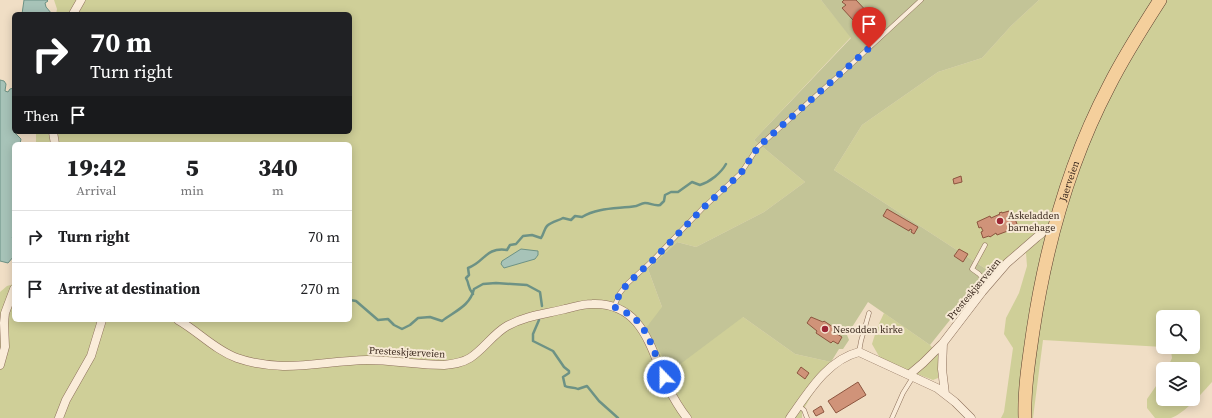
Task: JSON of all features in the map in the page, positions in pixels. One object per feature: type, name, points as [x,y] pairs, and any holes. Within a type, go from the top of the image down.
[{"type":"main road","name":"Jaerveien","points":[[1020,418],[1024,403],[1038,295],[1046,258],[1063,196],[1078,152],[1108,87],[1160,0]]},
{"type":"main road","name":"Jaerveien","points":[[1024,403],[1025,418]]},
{"type":"street","points":[[74,12],[81,0]]},
{"type":"street","name":"Presteskjærveien","points":[[912,376],[943,343],[1007,263],[1041,234]]},
{"type":"street","points":[[0,365],[4,352],[5,313],[12,294]]},
{"type":"street","name":"Presteskjærveien","points":[[181,322],[226,353],[265,365],[290,367],[370,360],[444,365],[454,364],[469,358],[504,328],[527,317],[591,304],[600,304],[614,307],[634,318],[640,325],[654,351],[670,390],[687,418]]},
{"type":"street","points":[[59,418],[66,400],[91,356],[101,322]]},
{"type":"street","points":[[943,343],[942,369],[944,394]]},
{"type":"street","points":[[790,418],[812,387],[832,366],[850,354],[859,352],[937,388],[972,418]]},
{"type":"lane","points":[[614,307],[620,293],[628,283],[653,260],[703,208],[741,173],[758,147],[921,0]]},
{"type":"lane","points":[[985,245],[972,269],[979,274],[988,285]]},
{"type":"lane","points":[[859,352],[869,313]]},
{"type":"lane","points":[[892,418],[912,376]]},
{"type":"lane","points":[[799,406],[804,410],[807,418]]},
{"type":"green space","points":[[54,0],[821,0],[851,37],[754,140],[805,182],[764,212],[696,247],[677,242],[648,269],[662,307],[743,317],[795,354],[831,362],[802,412],[802,418],[0,418],[0,292],[7,286],[12,285],[12,322],[352,322],[352,142],[36,142],[36,134],[352,134],[352,12],[56,12]]},
{"type":"green space","points":[[821,0],[1039,0],[1011,26],[982,58],[938,72],[862,125],[834,170],[989,271],[930,345],[868,302],[847,335],[849,340],[843,349],[839,349],[831,362],[795,354],[743,317],[671,371],[646,328],[662,307],[648,269],[677,242],[696,247],[764,212],[805,182],[754,140],[851,38]]},
{"type":"green space","points":[[1039,0],[1212,0],[1212,382],[1200,395],[1200,362],[1170,362],[1171,354],[1200,354],[1200,310],[1156,310],[1156,347],[1043,340],[1033,418],[1001,418],[1004,412],[1013,348],[1004,334],[1006,318],[1019,293],[1027,266],[1026,253],[989,271],[834,170],[862,125],[938,72],[982,58],[1011,26]]},
{"type":"green space","points":[[884,313],[930,345],[938,355],[938,378],[933,380],[896,366],[880,358],[872,344]]},
{"type":"green space","points":[[1156,386],[1156,406],[1188,406],[1182,412],[1171,418],[1155,418],[1147,408],[1147,399]]},
{"type":"shaded area","points":[[24,0],[47,0],[48,1],[45,3],[46,7],[50,12],[22,12]]},
{"type":"shaded area","points":[[0,80],[4,81],[6,84],[5,91],[8,92],[12,88],[12,134],[16,134],[21,139],[20,142],[12,142],[12,258],[8,263],[0,261]]},
{"type":"shaded area","points":[[521,249],[538,251],[538,255],[535,259],[504,268],[501,264],[502,261]]},
{"type":"building","points":[[844,0],[856,0],[871,16],[862,24],[856,17],[853,20],[842,8],[846,5],[842,2]]},
{"type":"building","points":[[961,176],[962,182],[954,184],[953,179]]},
{"type":"building","points":[[887,209],[918,227],[914,234],[911,232],[912,230],[910,229],[909,231],[883,216]]},
{"type":"building","points":[[1009,211],[1012,217],[1014,216],[1017,224],[1011,226],[1013,229],[983,238],[981,232],[983,231],[981,227],[979,228],[977,222],[990,216],[991,218],[1000,214],[999,213]]},
{"type":"building","points":[[959,249],[968,254],[963,262],[954,256]]},
{"type":"building","name":"Nesodden kirke","points":[[811,317],[823,322],[824,321],[839,331],[837,334],[842,337],[838,344],[833,341],[831,343],[816,333],[817,331],[807,323]]},
{"type":"building","points":[[801,367],[809,373],[805,379],[797,373]]},
{"type":"building","points":[[858,382],[866,395],[836,413],[828,401]]},
{"type":"building","points":[[821,406],[824,412],[816,416],[813,411]]},
{"type":"waterway","points":[[473,294],[466,278],[469,275],[468,268],[489,253],[507,250],[510,245],[516,244],[523,236],[532,235],[541,238],[547,226],[563,218],[571,220],[575,216],[582,217],[595,211],[636,206],[644,203],[660,205],[664,201],[665,195],[671,192],[678,192],[692,182],[700,185],[708,182],[718,174],[726,164]]},
{"type":"waterway","points":[[352,300],[356,301],[378,320],[388,319],[394,325],[402,329],[410,325],[418,318],[430,317],[442,321],[466,304],[474,289],[483,284],[496,283],[527,285],[540,292],[542,306]]},
{"type":"waterway","points":[[539,320],[533,334],[533,341],[553,351],[564,367],[569,371],[569,373],[563,377],[565,386],[578,389],[587,386],[599,401],[618,418]]},
{"type":"place","name":"Askeladden barnehage","points":[[1000,221]]},
{"type":"place","name":"Nesodden kirke","points":[[825,329]]},
{"type":"route","points":[[664,377],[654,351],[640,325],[634,318],[614,307],[620,293],[628,283],[653,260],[703,208],[741,173],[758,147],[869,48]]}]
